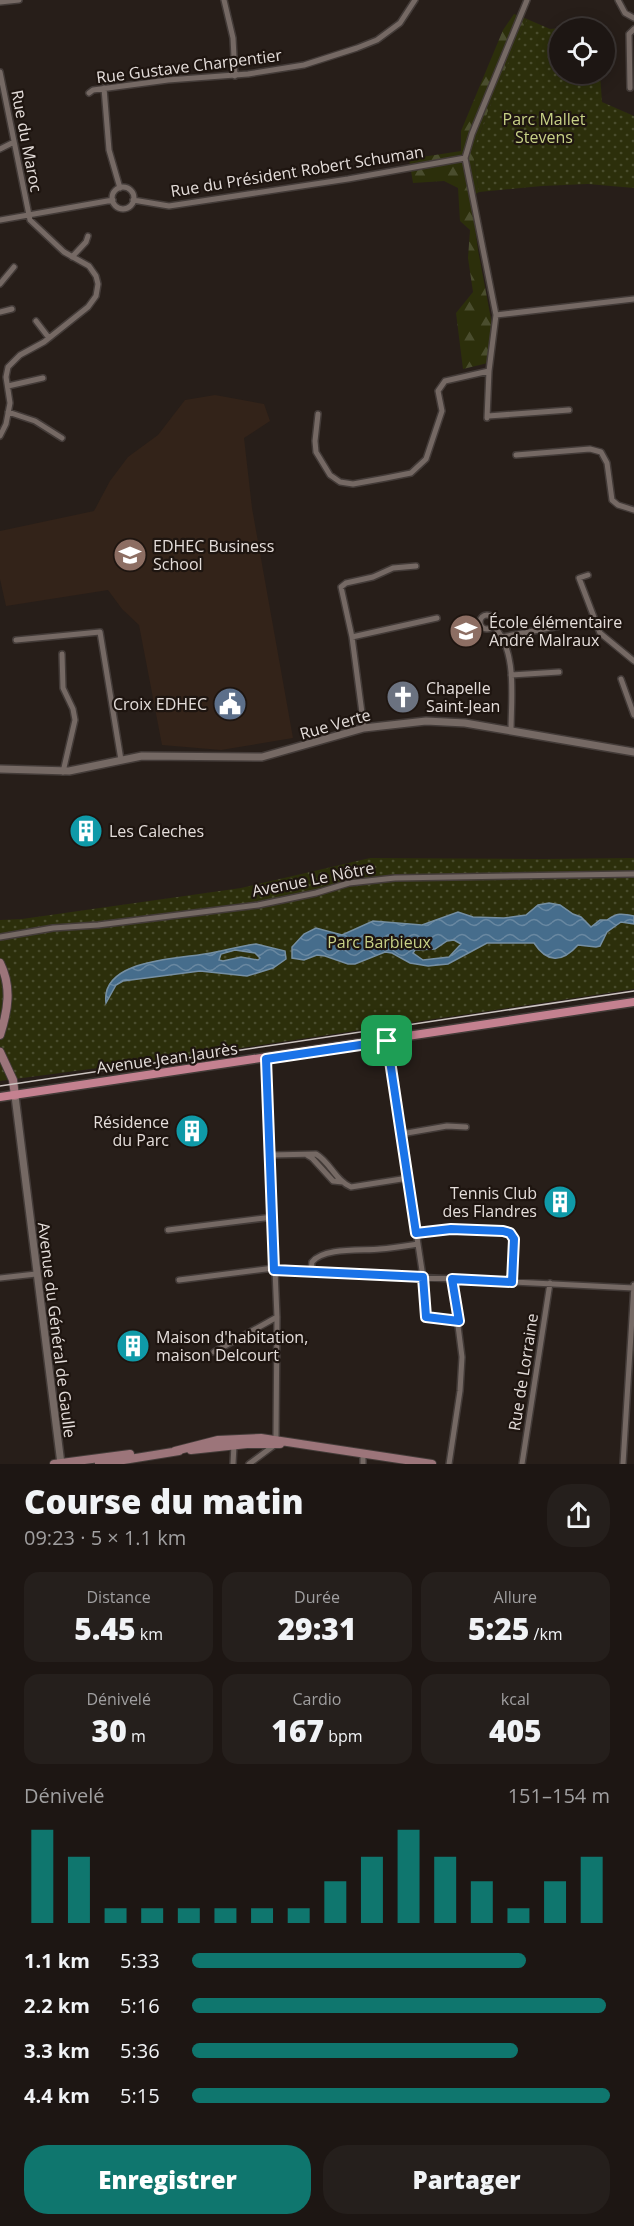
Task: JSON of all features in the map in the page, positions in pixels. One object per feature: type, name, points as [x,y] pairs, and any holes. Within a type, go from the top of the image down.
[{"type":"main road","points":[[0,963],[7,981],[8,998],[7,1012],[0,1035]]},
{"type":"main road","name":"Avenue Jean Jaurès","points":[[0,1097],[634,1004]]},
{"type":"main road","points":[[0,1052],[13,1080],[15,1096]]},
{"type":"main road","points":[[99,1464],[234,1441],[324,1447],[432,1464]]},
{"type":"main road","points":[[59,1464],[132,1454],[150,1454]]},
{"type":"street","points":[[1,1],[19,0]]},
{"type":"street","points":[[225,0],[232,32],[235,76]]},
{"type":"street","name":"Rue Gustave Charpentier","points":[[89,93],[104,88],[168,80],[235,76],[299,66],[364,46],[396,26],[407,15],[415,0]]},
{"type":"street","points":[[527,0],[472,134],[465,158],[496,315],[489,371],[487,417],[569,410]]},
{"type":"street","points":[[618,0],[625,13],[634,18]]},
{"type":"street","points":[[630,88],[629,34],[634,29]]},
{"type":"street","name":"Rue du Maroc","points":[[0,72],[28,215]]},
{"type":"street","points":[[104,88],[109,150],[120,188]]},
{"type":"street","points":[[0,149],[14,142]]},
{"type":"street","name":"Rue du Président Robert Schuman","points":[[133,200],[169,206],[348,179],[465,158]]},
{"type":"street","points":[[120,188],[130,190],[133,200],[129,207],[123,209],[116,206],[113,200],[114,193],[120,188]]},
{"type":"street","points":[[0,220],[113,200]]},
{"type":"street","points":[[0,436],[5,428],[10,396],[3,376],[7,369],[17,357],[49,338],[88,307],[97,293],[98,280],[94,273],[86,264],[62,250],[32,223],[28,215]]},
{"type":"street","points":[[72,257],[85,244],[88,236]]},
{"type":"street","points":[[0,284],[14,267]]},
{"type":"street","points":[[496,315],[634,299]]},
{"type":"street","points":[[0,312],[12,309]]},
{"type":"street","points":[[36,321],[49,338]]},
{"type":"street","points":[[318,414],[316,452],[330,476],[340,482],[352,484],[411,473],[426,459],[442,411],[438,392],[445,381],[489,371]]},
{"type":"street","points":[[8,386],[43,378]]},
{"type":"street","points":[[8,412],[35,421],[62,438]]},
{"type":"street","points":[[516,454],[590,449],[601,452],[607,463],[612,500],[618,505],[634,510]]},
{"type":"street","points":[[364,728],[352,637],[341,587],[346,583],[373,577],[393,568],[416,566]]},
{"type":"street","points":[[588,575],[579,578],[600,633],[634,661]]},
{"type":"street","points":[[352,637],[437,618]]},
{"type":"street","points":[[502,637],[580,622]]},
{"type":"street","points":[[493,625],[502,637],[510,660],[511,732]]},
{"type":"street","points":[[16,640],[100,632],[121,760]]},
{"type":"street","points":[[62,654],[63,688],[73,709],[75,720],[63,772]]},
{"type":"street","points":[[511,675],[559,672]]},
{"type":"street","points":[[621,679],[634,715]]},
{"type":"street","name":"Rue Verte","points":[[0,769],[63,772],[142,756],[262,757],[364,728],[402,722],[437,721],[463,723],[634,752]]},
{"type":"street","name":"Avenue Le Nôtre","points":[[0,937],[53,928],[258,905],[348,883],[395,878],[634,874]]},
{"type":"street","points":[[387,1041],[423,1277],[426,1317],[459,1321]]},
{"type":"street","points":[[249,1464],[276,1442],[277,1317],[266,1059]]},
{"type":"street","name":"Avenue du Général de Gaulle","points":[[15,1096],[59,1464]]},
{"type":"street","points":[[401,1134],[447,1126],[466,1127]]},
{"type":"street","points":[[271,1155],[318,1155],[343,1182],[351,1186],[408,1178]]},
{"type":"street","points":[[168,1230],[273,1217]]},
{"type":"street","points":[[416,1233],[451,1229],[510,1233],[514,1239],[512,1282]]},
{"type":"street","points":[[311,1272],[312,1262],[320,1256],[349,1250],[418,1244]]},
{"type":"street","points":[[179,1280],[274,1269],[634,1287],[632,1353],[623,1464]]},
{"type":"street","points":[[0,1278],[36,1274]]},
{"type":"street","points":[[449,1464],[461,1382],[462,1350],[452,1279]]},
{"type":"street","name":"Rue de Lorraine","points":[[522,1464],[550,1283]]},
{"type":"street","points":[[214,1352],[277,1317]]},
{"type":"street","points":[[627,1405],[634,1407]]},
{"type":"street","points":[[233,1464],[234,1441]]},
{"type":"street","points":[[363,1453],[363,1464]]},
{"type":"shaded area","name":"EDHEC Business School","points":[[215,395],[264,404],[270,421],[244,438],[252,508],[293,738],[221,750],[162,745],[139,625],[122,609],[108,590],[6,606],[0,579],[0,531],[94,511],[110,481],[128,457],[158,435],[185,400]]},
{"type":"green space","points":[[514,14],[527,19],[474,149],[479,192],[471,197],[492,324],[488,363],[463,369],[456,313],[473,292],[468,258],[470,230],[460,221],[458,188],[444,181],[413,183],[409,159],[461,151],[461,131],[503,30]]},
{"type":"green space","name":"Parc Mallet Stevens","points":[[527,19],[549,29],[549,84],[601,84],[602,102],[634,116],[634,188],[588,184],[479,192],[474,149]]},
{"type":"green space","name":"Parc Barbieux","points":[[370,858],[634,858],[634,989],[188,1056],[0,1081],[0,920],[22,919],[241,888]]},
{"type":"water","points":[[549,903],[560,905],[581,917],[591,927],[600,920],[607,920],[619,914],[634,916],[634,924],[621,922],[607,932],[600,946],[578,945],[560,958],[549,957],[534,943],[487,943],[448,964],[428,966],[410,963],[392,953],[385,952],[355,964],[317,955],[304,960],[292,958],[292,947],[304,934],[316,928],[342,935],[373,921],[422,925],[458,912],[473,917],[504,918],[526,915],[538,905]],"holes":[[[454,940],[461,944],[449,957],[423,960],[413,953],[415,950],[435,949],[447,941]]]},
{"type":"water","points":[[256,944],[285,951],[286,959],[273,968],[247,976],[200,971],[123,981],[116,985],[106,1003],[108,988],[116,977],[129,969],[145,963]],"holes":[[[235,950],[255,953],[260,958],[258,960],[241,957],[219,960],[221,954]]]},
{"type":"tram line","points":[[0,1086],[634,991]]},
{"type":"place","name":"EDHEC Business School","points":[[130,555]]},
{"type":"place","name":"École élémentaire André Malraux","points":[[466,631]]},
{"type":"place","name":"Chapelle Saint-Jean","points":[[403,697]]},
{"type":"place","name":"Croix EDHEC","points":[[230,704]]},
{"type":"place","name":"Les Caleches","points":[[86,831]]},
{"type":"place","name":"Résidence du Parc","points":[[192,1131]]},
{"type":"place","name":"Tennis Club des Flandres","points":[[560,1202]]},
{"type":"place","name":"Maison d'habitation, maison Delcourt","points":[[133,1346]]},
{"type":"route","points":[[387,1041],[416,1233],[451,1229],[503,1231],[510,1233],[514,1239],[512,1282],[452,1279],[459,1321],[426,1317],[423,1277],[274,1270],[266,1059],[387,1041]]}]
